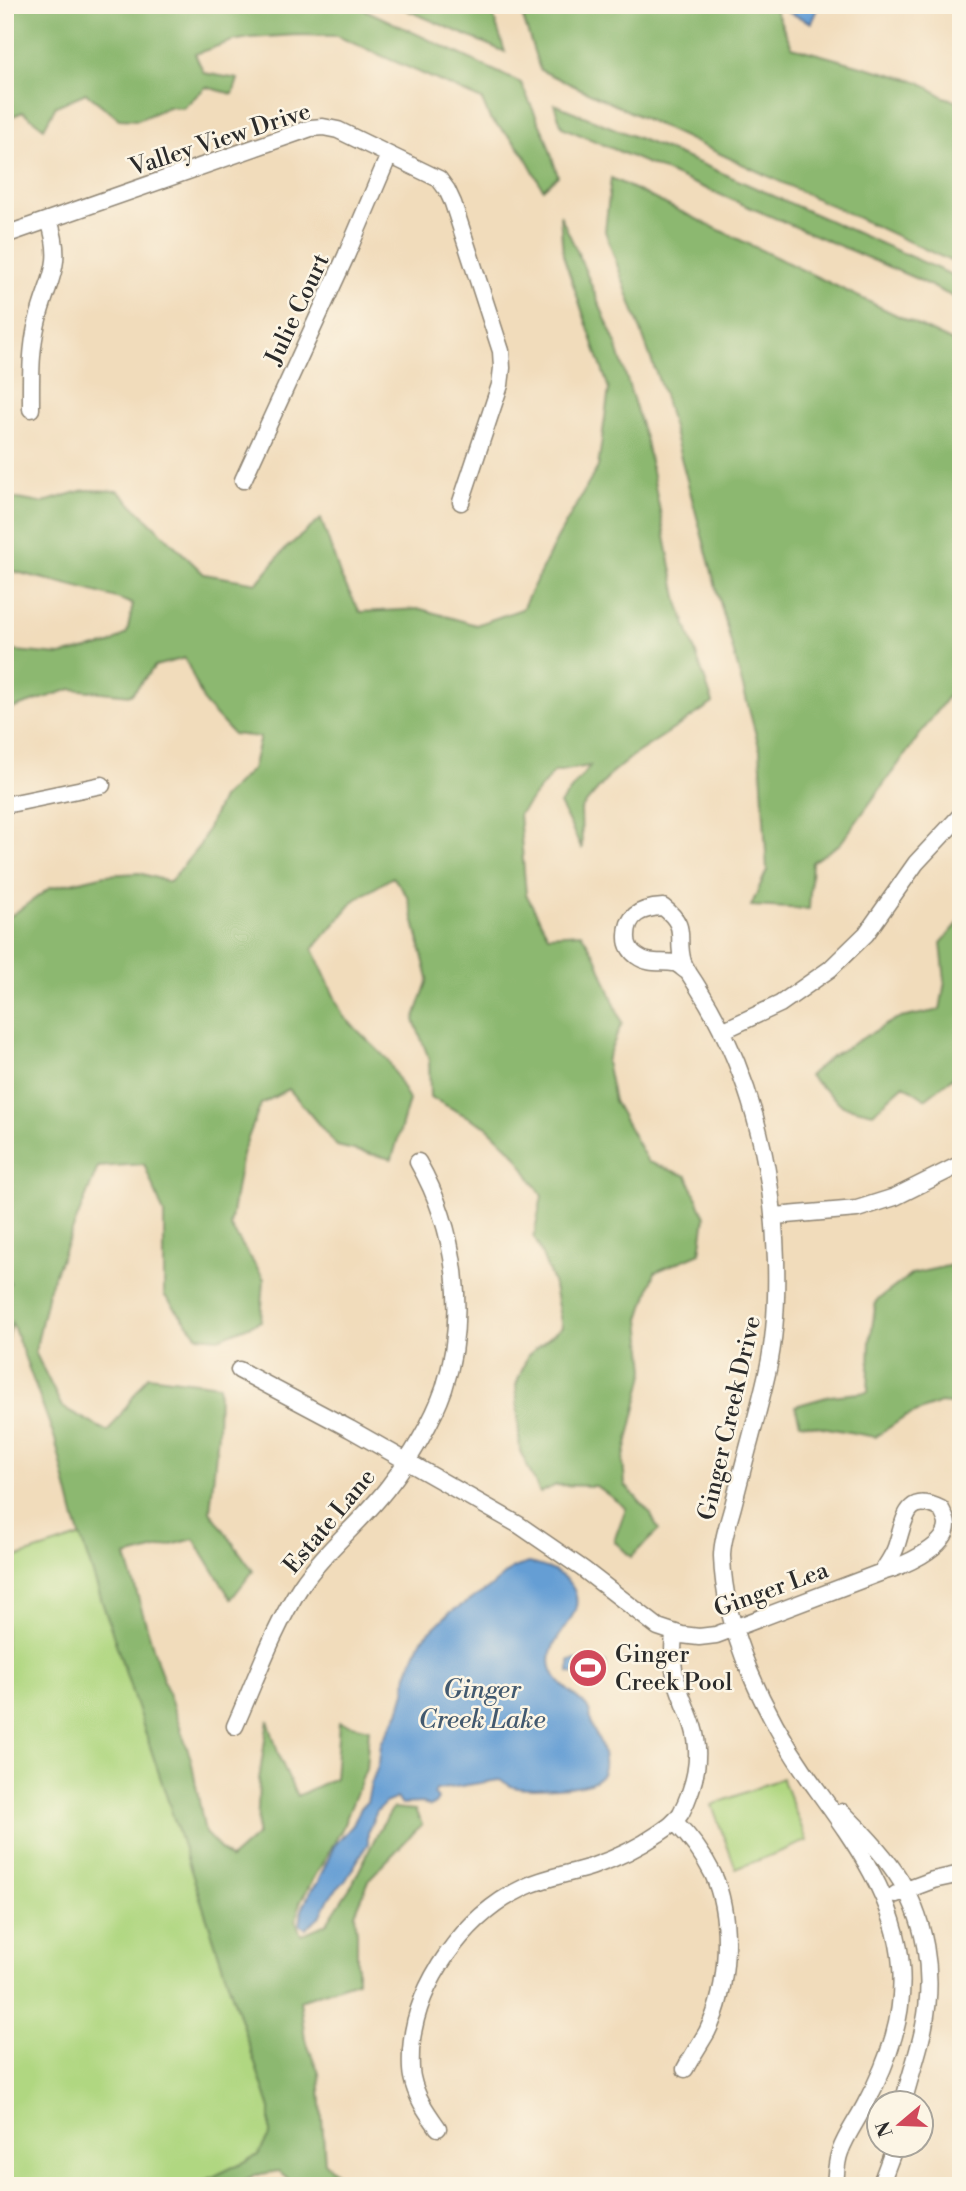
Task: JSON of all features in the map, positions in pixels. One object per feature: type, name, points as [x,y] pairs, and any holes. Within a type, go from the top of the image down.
[{"type":"street","name":"Valley View Drive","points":[[5,235],[312,128],[338,130],[439,179],[447,190],[501,351],[500,385],[460,502]]},
{"type":"street","name":"Julie Court","points":[[243,480],[346,256],[389,155]]},
{"type":"street","points":[[31,409],[32,351],[40,312],[56,261],[55,236],[49,219]]},
{"type":"street","points":[[5,805],[102,785]]},
{"type":"street","points":[[722,1031],[780,1004],[831,969],[866,934],[916,863],[961,814]]},
{"type":"street","name":"Ginger Creek Drive","points":[[688,972],[676,963],[648,962],[634,955],[627,944],[627,926],[635,914],[649,908],[663,907],[673,915],[681,928],[682,960],[722,1031],[740,1073],[756,1121],[768,1171],[775,1216],[778,1303],[769,1365],[722,1550],[724,1592],[734,1629],[773,1718],[793,1754],[850,1838],[884,1899],[898,1940],[902,1989],[900,2014],[878,2090]]},
{"type":"street","name":"Estate Lane","points":[[235,1726],[279,1625],[302,1586],[321,1560],[363,1518],[407,1461],[443,1390],[455,1332],[456,1300],[449,1247],[438,1201],[418,1162]]},
{"type":"street","points":[[775,1216],[857,1209],[895,1197],[961,1164]]},
{"type":"street","points":[[239,1370],[407,1461],[540,1538],[650,1623],[674,1633],[674,1671],[693,1725],[696,1742],[697,1763],[689,1796],[675,1822],[649,1840],[621,1855],[522,1888],[498,1903],[479,1918],[439,1965],[425,1991],[417,2014],[410,2062],[419,2101],[438,2128]]},
{"type":"street","name":"Ginger Lea","points":[[674,1633],[699,1637],[716,1635],[901,1567],[924,1554],[944,1534],[947,1524],[941,1509],[930,1503],[912,1507],[901,1525],[895,1551],[882,1572]]},
{"type":"street","name":"Ginger Creek Drive","points":[[815,1786],[863,1833],[895,1872],[906,1890],[922,1931],[929,1984],[924,2029],[908,2090]]},
{"type":"street","points":[[675,1822],[690,1837],[714,1877],[721,1901],[725,1935],[723,1982],[716,2008],[708,2031],[684,2068]]},
{"type":"street","points":[[884,1899],[933,1880],[961,1874]]},
{"type":"street","name":"Ginger Creek Drive","points":[[838,2184],[840,2152],[864,2118]]},
{"type":"street","points":[[880,2186],[891,2160]]},
{"type":"green space","points":[[5,5],[355,5],[521,83],[546,138],[558,176],[543,189],[524,154],[490,119],[482,100],[337,36],[250,38],[232,41],[195,54],[204,73],[238,79],[233,94],[206,87],[183,108],[168,107],[138,120],[119,119],[86,93],[56,106],[44,128],[23,112],[5,119]]},
{"type":"green space","points":[[395,5],[490,5],[505,52]]},
{"type":"green space","points":[[519,5],[773,5],[792,47],[920,82],[944,97],[961,103],[961,266],[540,70]]},
{"type":"green space","points":[[554,104],[704,165],[961,279],[961,301],[917,279],[562,127]]},
{"type":"green space","points":[[611,178],[961,346],[961,676],[840,844],[812,862],[809,909],[751,906],[767,870],[760,750],[664,395],[605,231]]},
{"type":"green space","points":[[560,215],[616,344],[646,441],[678,602],[713,703],[634,755],[612,773],[581,809],[582,849],[560,804],[590,766],[554,772],[519,814],[526,894],[548,935],[581,933],[596,957],[622,1023],[606,1061],[614,1101],[648,1162],[687,1176],[705,1217],[700,1253],[655,1272],[640,1319],[645,1370],[623,1461],[625,1485],[650,1513],[659,1530],[631,1557],[614,1541],[626,1508],[596,1486],[556,1485],[540,1493],[520,1451],[516,1385],[528,1355],[562,1327],[553,1282],[534,1236],[542,1196],[515,1154],[487,1127],[430,1097],[429,1059],[414,1020],[428,979],[408,897],[393,877],[355,900],[313,949],[343,1016],[388,1060],[409,1100],[392,1159],[337,1146],[289,1089],[261,1104],[242,1154],[230,1226],[264,1279],[261,1321],[219,1338],[198,1336],[164,1295],[164,1214],[144,1164],[98,1167],[49,1288],[35,1352],[62,1407],[108,1432],[148,1376],[219,1385],[218,1433],[210,1511],[253,1571],[231,1599],[194,1539],[126,1557],[158,1664],[191,1759],[205,1833],[230,1859],[257,1835],[259,1780],[268,1720],[280,1759],[297,1796],[335,1778],[339,1722],[369,1729],[366,1769],[342,1829],[300,1902],[296,1921],[301,1935],[326,1924],[353,1883],[393,1808],[415,1810],[422,1824],[370,1878],[355,1914],[357,1981],[300,2000],[305,2039],[319,2073],[325,2163],[351,2186],[297,2186],[279,2171],[255,2175],[230,2186],[194,2186],[258,2155],[270,2134],[270,2109],[75,1520],[55,1439],[12,1323],[5,1350],[5,1286],[10,1283],[5,1273],[5,920],[50,888],[105,875],[139,873],[170,882],[200,845],[222,798],[252,769],[260,737],[233,734],[205,704],[185,658],[155,666],[131,695],[71,689],[5,711],[5,650],[60,655],[110,644],[127,633],[133,604],[5,569],[5,497],[41,503],[84,490],[118,491],[204,574],[257,583],[284,550],[321,519],[341,577],[360,612],[421,609],[476,625],[522,609],[557,539],[598,467],[609,389],[563,255]]},
{"type":"green space","points":[[961,920],[961,1071],[925,1099],[904,1085],[873,1113],[843,1106],[809,1076],[830,1057],[896,1019],[940,1010],[945,981],[941,943]]},
{"type":"green space","points":[[961,1263],[961,1405],[940,1403],[905,1417],[875,1437],[800,1423],[795,1406],[830,1396],[868,1392],[870,1342],[876,1301],[912,1274]]},
{"type":"green space","points":[[82,1536],[286,2146],[204,2186],[5,2186],[5,1561]]},
{"type":"green space","points":[[782,1778],[807,1841],[736,1869],[712,1805]]},
{"type":"water","points":[[792,5],[811,5],[817,9],[811,23],[788,12]]},
{"type":"water","name":"Ginger Creek Lake","points":[[529,1563],[562,1576],[571,1585],[576,1596],[576,1607],[550,1656],[551,1667],[561,1684],[589,1711],[603,1755],[602,1775],[592,1782],[565,1787],[520,1788],[499,1780],[436,1790],[434,1794],[438,1799],[430,1806],[423,1803],[402,1804],[397,1798],[385,1803],[377,1811],[368,1831],[368,1843],[346,1880],[330,1896],[321,1915],[306,1928],[300,1925],[302,1910],[334,1846],[353,1825],[362,1806],[367,1802],[379,1763],[381,1743],[399,1712],[407,1674],[421,1640],[449,1613],[488,1589],[513,1568]]},
{"type":"water","name":"Ginger Creek Pool","points":[[585,1659],[606,1663],[606,1675],[592,1677],[569,1673],[569,1661]]},
{"type":"place","name":"Ginger Creek Pool","points":[[588,1668]]}]
